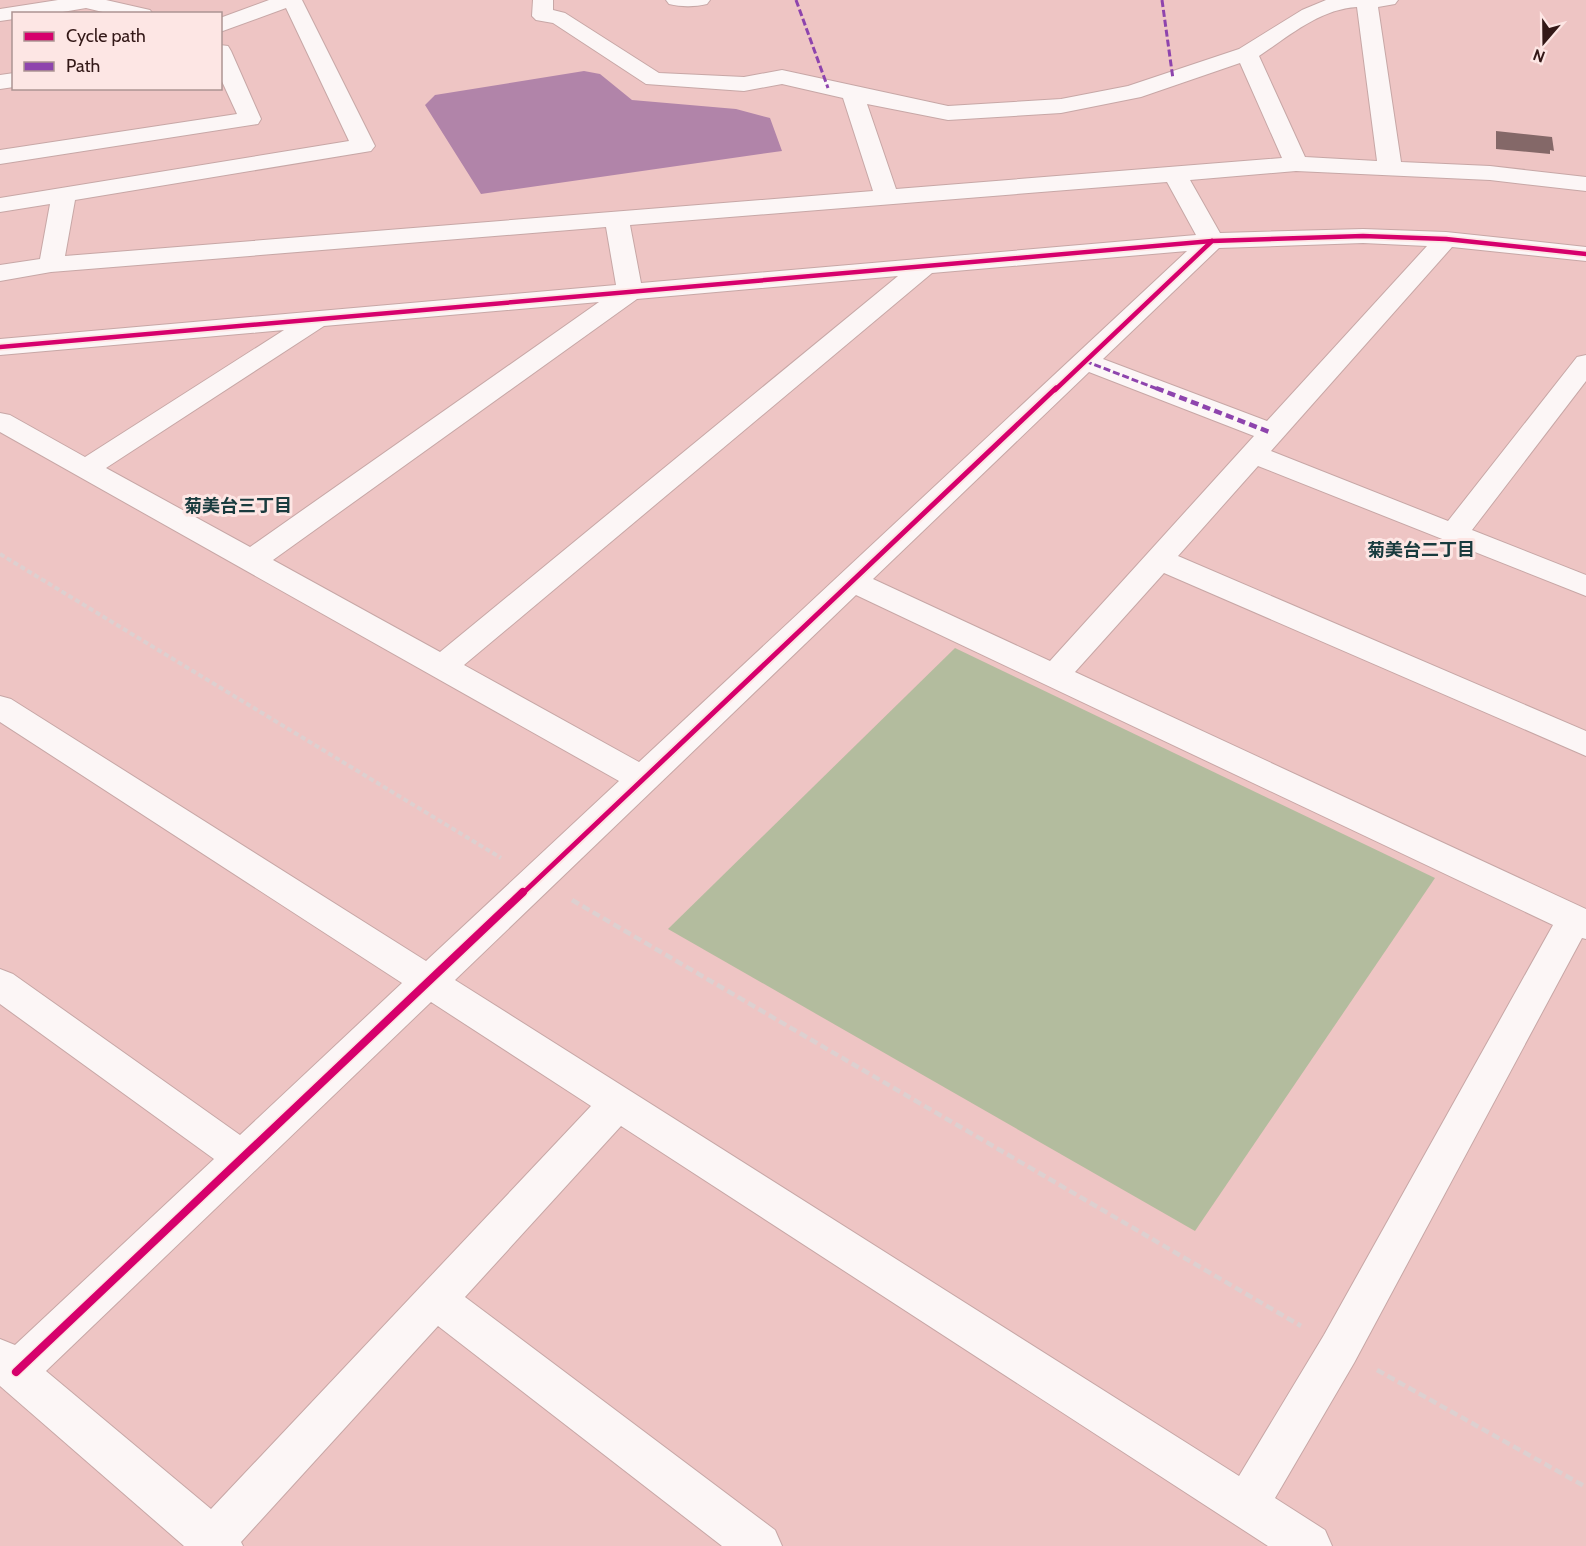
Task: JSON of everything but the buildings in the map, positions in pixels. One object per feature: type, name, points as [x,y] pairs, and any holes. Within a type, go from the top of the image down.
[{"type":"street","points":[[0,205],[363,146],[290,0],[222,25]]},
{"type":"street","points":[[543,0],[543,16],[558,17],[654,79],[744,84],[782,77],[948,113],[1061,106],[1133,92],[1247,54],[1309,14],[1339,2],[1388,0]]},
{"type":"street","points":[[676,0],[700,0]]},
{"type":"street","points":[[1367,1],[1390,168]]},
{"type":"street","points":[[20,12],[86,2],[134,12]]},
{"type":"street","points":[[1247,54],[1296,164]]},
{"type":"street","points":[[0,157],[250,118],[222,55]]},
{"type":"street","points":[[853,94],[886,196]]},
{"type":"street","points":[[0,273],[51,264],[1296,164],[1490,173],[1586,184]]},
{"type":"street","points":[[1174,173],[1212,241]]},
{"type":"street","points":[[51,264],[64,194]]},
{"type":"street","points":[[617,218],[630,292]]},
{"type":"street","points":[[0,347],[1212,241],[1363,236],[1446,238],[1586,254]]},
{"type":"street","points":[[1054,676],[1446,238]]},
{"type":"street","points":[[618,1103],[213,1544],[8,1365],[242,1158],[1212,241]]},
{"type":"street","points":[[442,667],[925,266]]},
{"type":"street","points":[[251,561],[630,292]]},
{"type":"street","points":[[86,469],[319,319]]},
{"type":"street","points":[[1085,361],[1453,534],[1586,586]]},
{"type":"street","points":[[1453,534],[1586,363]]},
{"type":"street","points":[[0,421],[643,779]]},
{"type":"street","points":[[1160,558],[1586,744]]},
{"type":"street","points":[[852,581],[1580,923],[1339,1349],[1246,1506]]},
{"type":"street","points":[[0,708],[1309,1546]]},
{"type":"street","points":[[0,984],[242,1158]]},
{"type":"street","points":[[436,1300],[759,1546]]},
{"type":"path","points":[[0,554],[537,879],[1339,1349],[1586,1487]]},
{"type":"green space","points":[[955,648],[1435,878],[1195,1231],[668,929]]},
{"type":"shaded area","points":[[584,71],[600,74],[632,100],[736,109],[770,118],[782,151],[481,194],[425,105],[435,95]]},
{"type":"marked path","points":[[796,0],[828,88]]},
{"type":"marked path","points":[[1162,0],[1173,79]]},
{"type":"marked path","points":[[1085,361],[1272,433]]},
{"type":"cycle path","points":[[0,347],[1212,241],[1363,236],[1446,239],[1586,254]]},
{"type":"cycle path","points":[[16,1372],[1212,241]]},
{"type":"district","name":"菊美台三丁目","points":[[238,506]]},
{"type":"district","name":"菊美台二丁目","points":[[1421,550]]}]
